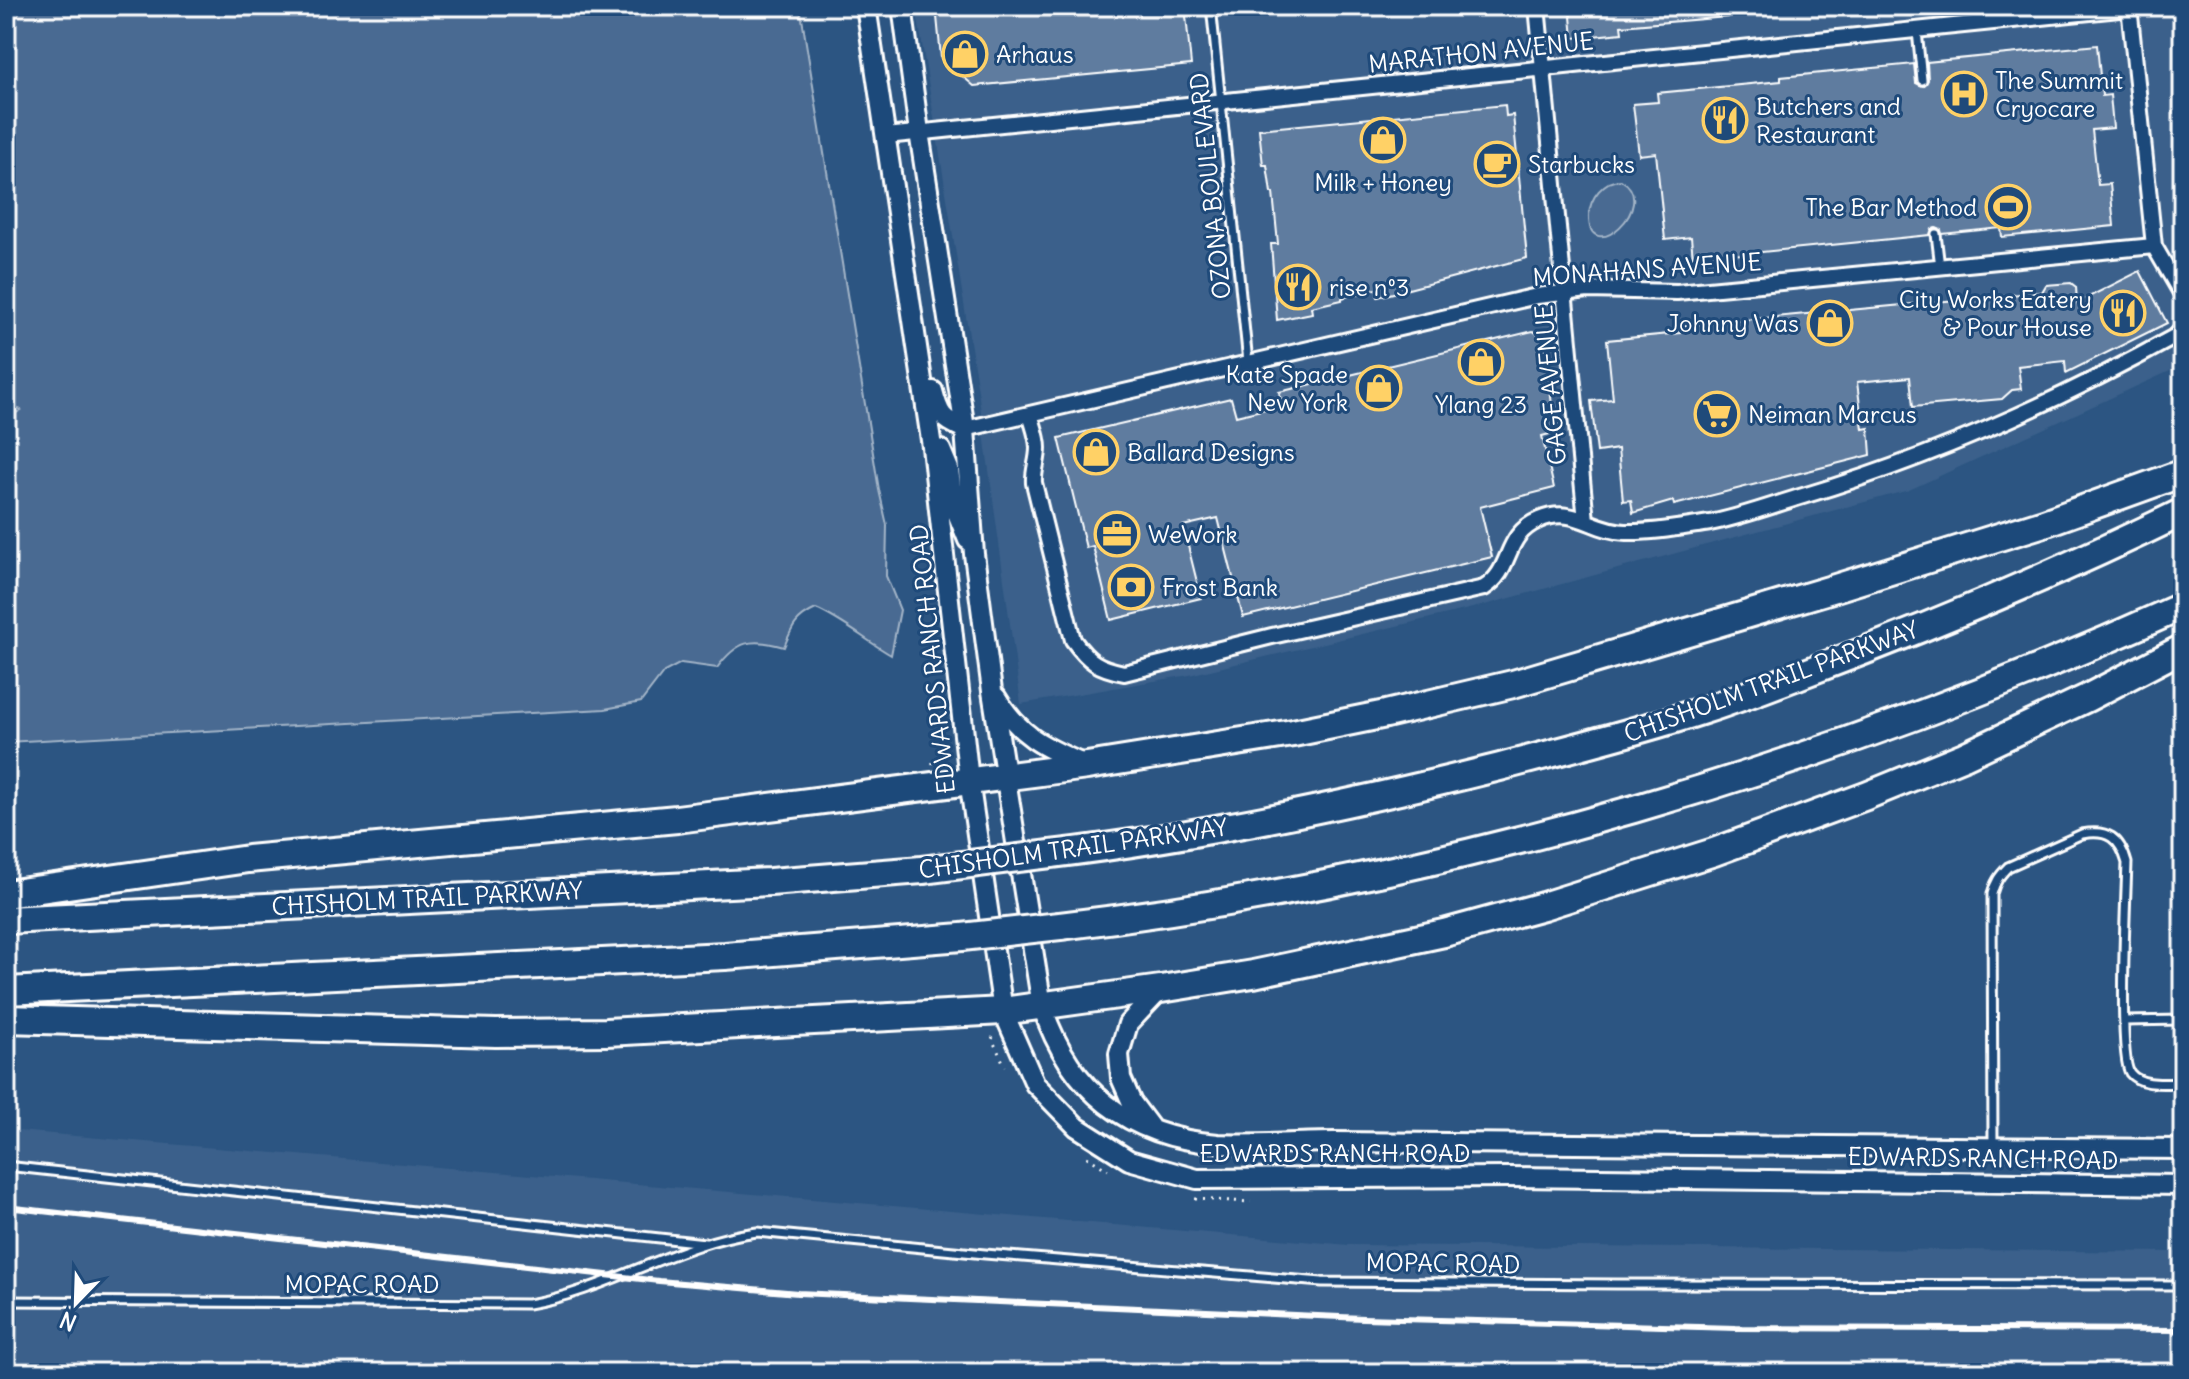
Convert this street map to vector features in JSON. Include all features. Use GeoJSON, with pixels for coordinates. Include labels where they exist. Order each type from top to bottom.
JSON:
{"type":"FeatureCollection","features":[{"type":"Feature","properties":{"kind":"highway"},"geometry":{"type":"LineString","coordinates":[[6,894],[248,859],[677,819],[1087,766],[1293,733],[1513,684],[2029,528],[2183,473]]}},
{"type":"Feature","properties":{"kind":"highway","name":"CHISHOLM TRAIL PARKWAY"},"geometry":{"type":"LineString","coordinates":[[6,920],[770,882],[922,870],[1132,845],[1441,782],[1705,710],[1891,641],[2183,512]]}},
{"type":"Feature","properties":{"kind":"highway"},"geometry":{"type":"LineString","coordinates":[[6,991],[725,956],[962,937],[1206,907],[1376,875],[1471,853],[1697,790],[1881,729],[2064,658],[2183,606]]}},
{"type":"Feature","properties":{"kind":"highway"},"geometry":{"type":"LineString","coordinates":[[6,1019],[578,1033],[1003,1011],[1161,989],[1308,963],[1444,933],[1684,862],[1866,796],[1964,756],[2183,648]]}},
{"type":"Feature","properties":{"kind":"street","name":"EDWARDS RANCH ROAD"},"geometry":{"type":"LineString","coordinates":[[866,6],[932,447],[969,780],[1003,1011],[1035,1084],[1077,1127],[1129,1160],[1197,1179],[1508,1177],[2183,1185]]}},
{"type":"Feature","properties":{"kind":"street","name":"EDWARDS RANCH ROAD"},"geometry":{"type":"LineString","coordinates":[[902,6],[965,429],[974,554],[992,691],[1042,1006],[1051,1033],[1091,1092],[1123,1117],[1152,1129],[1171,1136],[1218,1144],[1334,1142],[2183,1149]]}},
{"type":"Feature","properties":{"kind":"street","name":"GAGE AVENUE"},"geometry":{"type":"LineString","coordinates":[[1537,6],[1586,521]]}},
{"type":"Feature","properties":{"kind":"street","name":"MARATHON AVENUE"},"geometry":{"type":"LineString","coordinates":[[886,136],[2129,7]]}},
{"type":"Feature","properties":{"kind":"street"},"geometry":{"type":"LineString","coordinates":[[2129,7],[2154,246],[2183,296]]}},
{"type":"Feature","properties":{"kind":"street","name":"MONAHANS AVENUE"},"geometry":{"type":"LineString","coordinates":[[965,429],[1537,296],[1588,290],[1677,292],[2154,246]]}},
{"type":"Feature","properties":{"kind":"street"},"geometry":{"type":"LineString","coordinates":[[1030,414],[1038,445],[1034,483],[1073,640],[1088,660],[1106,670],[1124,673],[1484,588],[1500,575],[1513,542],[1528,526],[1545,518],[1572,515],[1605,529],[1627,532],[1714,522],[1857,480],[1978,435],[2071,392],[2176,336],[2183,328]]}},
{"type":"Feature","properties":{"kind":"street"},"geometry":{"type":"LineString","coordinates":[[917,338],[939,410],[946,421],[965,429]]}},
{"type":"Feature","properties":{"kind":"street"},"geometry":{"type":"LineString","coordinates":[[932,447],[941,450],[946,459],[953,503],[974,554]]}},
{"type":"Feature","properties":{"kind":"street"},"geometry":{"type":"LineString","coordinates":[[992,691],[1013,723],[1025,734],[1087,766]]}},
{"type":"Feature","properties":{"kind":"street"},"geometry":{"type":"LineString","coordinates":[[1152,1129],[1132,1103],[1121,1078],[1119,1054],[1128,1024],[1161,989]]}},
{"type":"Feature","properties":{"kind":"lane","name":"OZONA BOULEVARD"},"geometry":{"type":"LineString","coordinates":[[1211,6],[1248,362]]}},
{"type":"Feature","properties":{"kind":"lane"},"geometry":{"type":"LineString","coordinates":[[1917,29],[1922,80]]}},
{"type":"Feature","properties":{"kind":"lane"},"geometry":{"type":"LineString","coordinates":[[1936,234],[1940,267]]}},
{"type":"Feature","properties":{"kind":"lane"},"geometry":{"type":"LineString","coordinates":[[1993,1147],[1994,884],[2008,867],[2082,834],[2094,832],[2115,839],[2123,849],[2127,863],[2124,1021],[2125,1057],[2131,1074],[2143,1082],[2183,1083]]}},
{"type":"Feature","properties":{"kind":"lane"},"geometry":{"type":"LineString","coordinates":[[2124,1021],[2183,1020]]}},
{"type":"Feature","properties":{"kind":"lane","name":"MOPAC ROAD"},"geometry":{"type":"LineString","coordinates":[[6,1166],[707,1243]]}},
{"type":"Feature","properties":{"kind":"lane","name":"MOPAC ROAD"},"geometry":{"type":"LineString","coordinates":[[6,1301],[528,1304],[621,1277],[707,1243],[757,1232],[1322,1282],[2183,1285]]}},
{"type":"Feature","properties":{"kind":"path"},"geometry":{"type":"LineString","coordinates":[[933,764],[932,759],[937,759]]}},
{"type":"Feature","properties":{"kind":"shaded area"},"geometry":{"type":"Polygon","coordinates":[[[6,6],[800,6],[887,525],[886,576],[900,610],[891,655],[816,609],[796,624],[784,647],[762,642],[746,644],[731,652],[717,668],[681,663],[664,672],[641,702],[605,709],[6,742],[6,419],[21,410],[6,402],[6,6]]]}},
{"type":"Feature","properties":{"kind":"shaded area"},"geometry":{"type":"Polygon","coordinates":[[[916,6],[2183,6],[2183,365],[1909,490],[1481,606],[1189,675],[1021,704],[979,397],[916,6]]]}},
{"type":"Feature","properties":{"kind":"shaded area"},"geometry":{"type":"Polygon","coordinates":[[[1621,180],[1631,191],[1633,203],[1628,216],[1620,227],[1599,236],[1591,230],[1589,215],[1592,202],[1603,187],[1621,180]]]}},
{"type":"Feature","properties":{"kind":"shaded area"},"geometry":{"type":"Polygon","coordinates":[[[6,1130],[1349,1245],[2183,1252],[2183,1373],[6,1373],[6,1130]]]}},
{"type":"Feature","properties":{"kind":"building"},"geometry":{"type":"Polygon","coordinates":[[[936,6],[1185,6],[1191,65],[974,86],[941,58],[936,6]]]}},
{"type":"Feature","properties":{"kind":"building"},"geometry":{"type":"Polygon","coordinates":[[[1570,6],[1727,6],[1727,17],[1621,26],[1622,33],[1573,38],[1570,6]]]}},
{"type":"Feature","properties":{"kind":"building"},"geometry":{"type":"Polygon","coordinates":[[[2097,45],[2102,96],[2110,95],[2113,128],[2092,130],[2098,185],[2110,184],[2114,226],[2002,237],[2001,228],[1942,234],[1936,228],[1930,235],[1693,259],[1691,237],[1665,240],[1656,153],[1639,155],[1633,104],[1658,102],[1657,93],[1914,64],[1916,83],[1923,86],[1928,80],[1927,62],[2097,45]]]}},
{"type":"Feature","properties":{"kind":"building"},"geometry":{"type":"Polygon","coordinates":[[[1505,105],[1506,116],[1513,115],[1527,258],[1378,297],[1376,289],[1311,307],[1312,313],[1277,320],[1271,244],[1278,244],[1273,193],[1267,165],[1263,165],[1259,129],[1505,105]]]}},
{"type":"Feature","properties":{"kind":"building"},"geometry":{"type":"Polygon","coordinates":[[[2140,271],[2167,323],[2066,373],[2065,361],[2018,366],[2021,389],[2012,390],[2002,399],[1913,407],[1910,377],[1857,382],[1863,429],[1869,428],[1871,455],[1633,513],[1631,500],[1623,501],[1618,449],[1597,452],[1591,401],[1613,399],[1607,340],[1680,333],[1679,326],[2042,292],[2046,285],[2071,283],[2076,287],[2077,303],[2140,271]]]}},
{"type":"Feature","properties":{"kind":"building"},"geometry":{"type":"Polygon","coordinates":[[[1533,331],[1544,338],[1552,405],[1555,404],[1561,431],[1542,436],[1554,488],[1480,507],[1492,557],[1243,617],[1218,518],[1183,526],[1201,598],[1111,620],[1093,546],[1086,548],[1059,438],[1231,398],[1236,416],[1282,405],[1279,392],[1533,331]]]}},
{"type":"Feature","properties":{"kind":"railway"},"geometry":{"type":"LineString","coordinates":[[6,1207],[659,1281],[798,1293],[1363,1318],[1736,1328],[2183,1330]]}},
{"type":"Feature","properties":{"kind":"place","name":"Arhaus"},"geometry":{"type":"Point","coordinates":[965,54]}},
{"type":"Feature","properties":{"kind":"place","name":"The Summit Cryocare"},"geometry":{"type":"Point","coordinates":[1964,94]}},
{"type":"Feature","properties":{"kind":"place","name":"Butchers and Restaurant"},"geometry":{"type":"Point","coordinates":[1725,120]}},
{"type":"Feature","properties":{"kind":"place","name":"Milk + Honey"},"geometry":{"type":"Point","coordinates":[1383,140]}},
{"type":"Feature","properties":{"kind":"place","name":"Starbucks"},"geometry":{"type":"Point","coordinates":[1497,164]}},
{"type":"Feature","properties":{"kind":"place","name":"The Bar Method"},"geometry":{"type":"Point","coordinates":[2008,207]}},
{"type":"Feature","properties":{"kind":"place","name":"rise n°3"},"geometry":{"type":"Point","coordinates":[1298,287]}},
{"type":"Feature","properties":{"kind":"place","name":"City Works Eatery & Pour House"},"geometry":{"type":"Point","coordinates":[2123,313]}},
{"type":"Feature","properties":{"kind":"place","name":"Johnny Was"},"geometry":{"type":"Point","coordinates":[1830,323]}},
{"type":"Feature","properties":{"kind":"place","name":"Ylang 23"},"geometry":{"type":"Point","coordinates":[1481,362]}},
{"type":"Feature","properties":{"kind":"place","name":"Kate Spade New York"},"geometry":{"type":"Point","coordinates":[1379,388]}},
{"type":"Feature","properties":{"kind":"place","name":"Neiman Marcus"},"geometry":{"type":"Point","coordinates":[1717,414]}},
{"type":"Feature","properties":{"kind":"place","name":"Ballard Designs"},"geometry":{"type":"Point","coordinates":[1096,452]}},
{"type":"Feature","properties":{"kind":"place","name":"WeWork"},"geometry":{"type":"Point","coordinates":[1117,534]}},
{"type":"Feature","properties":{"kind":"place","name":"Frost Bank"},"geometry":{"type":"Point","coordinates":[1131,587]}}]}
